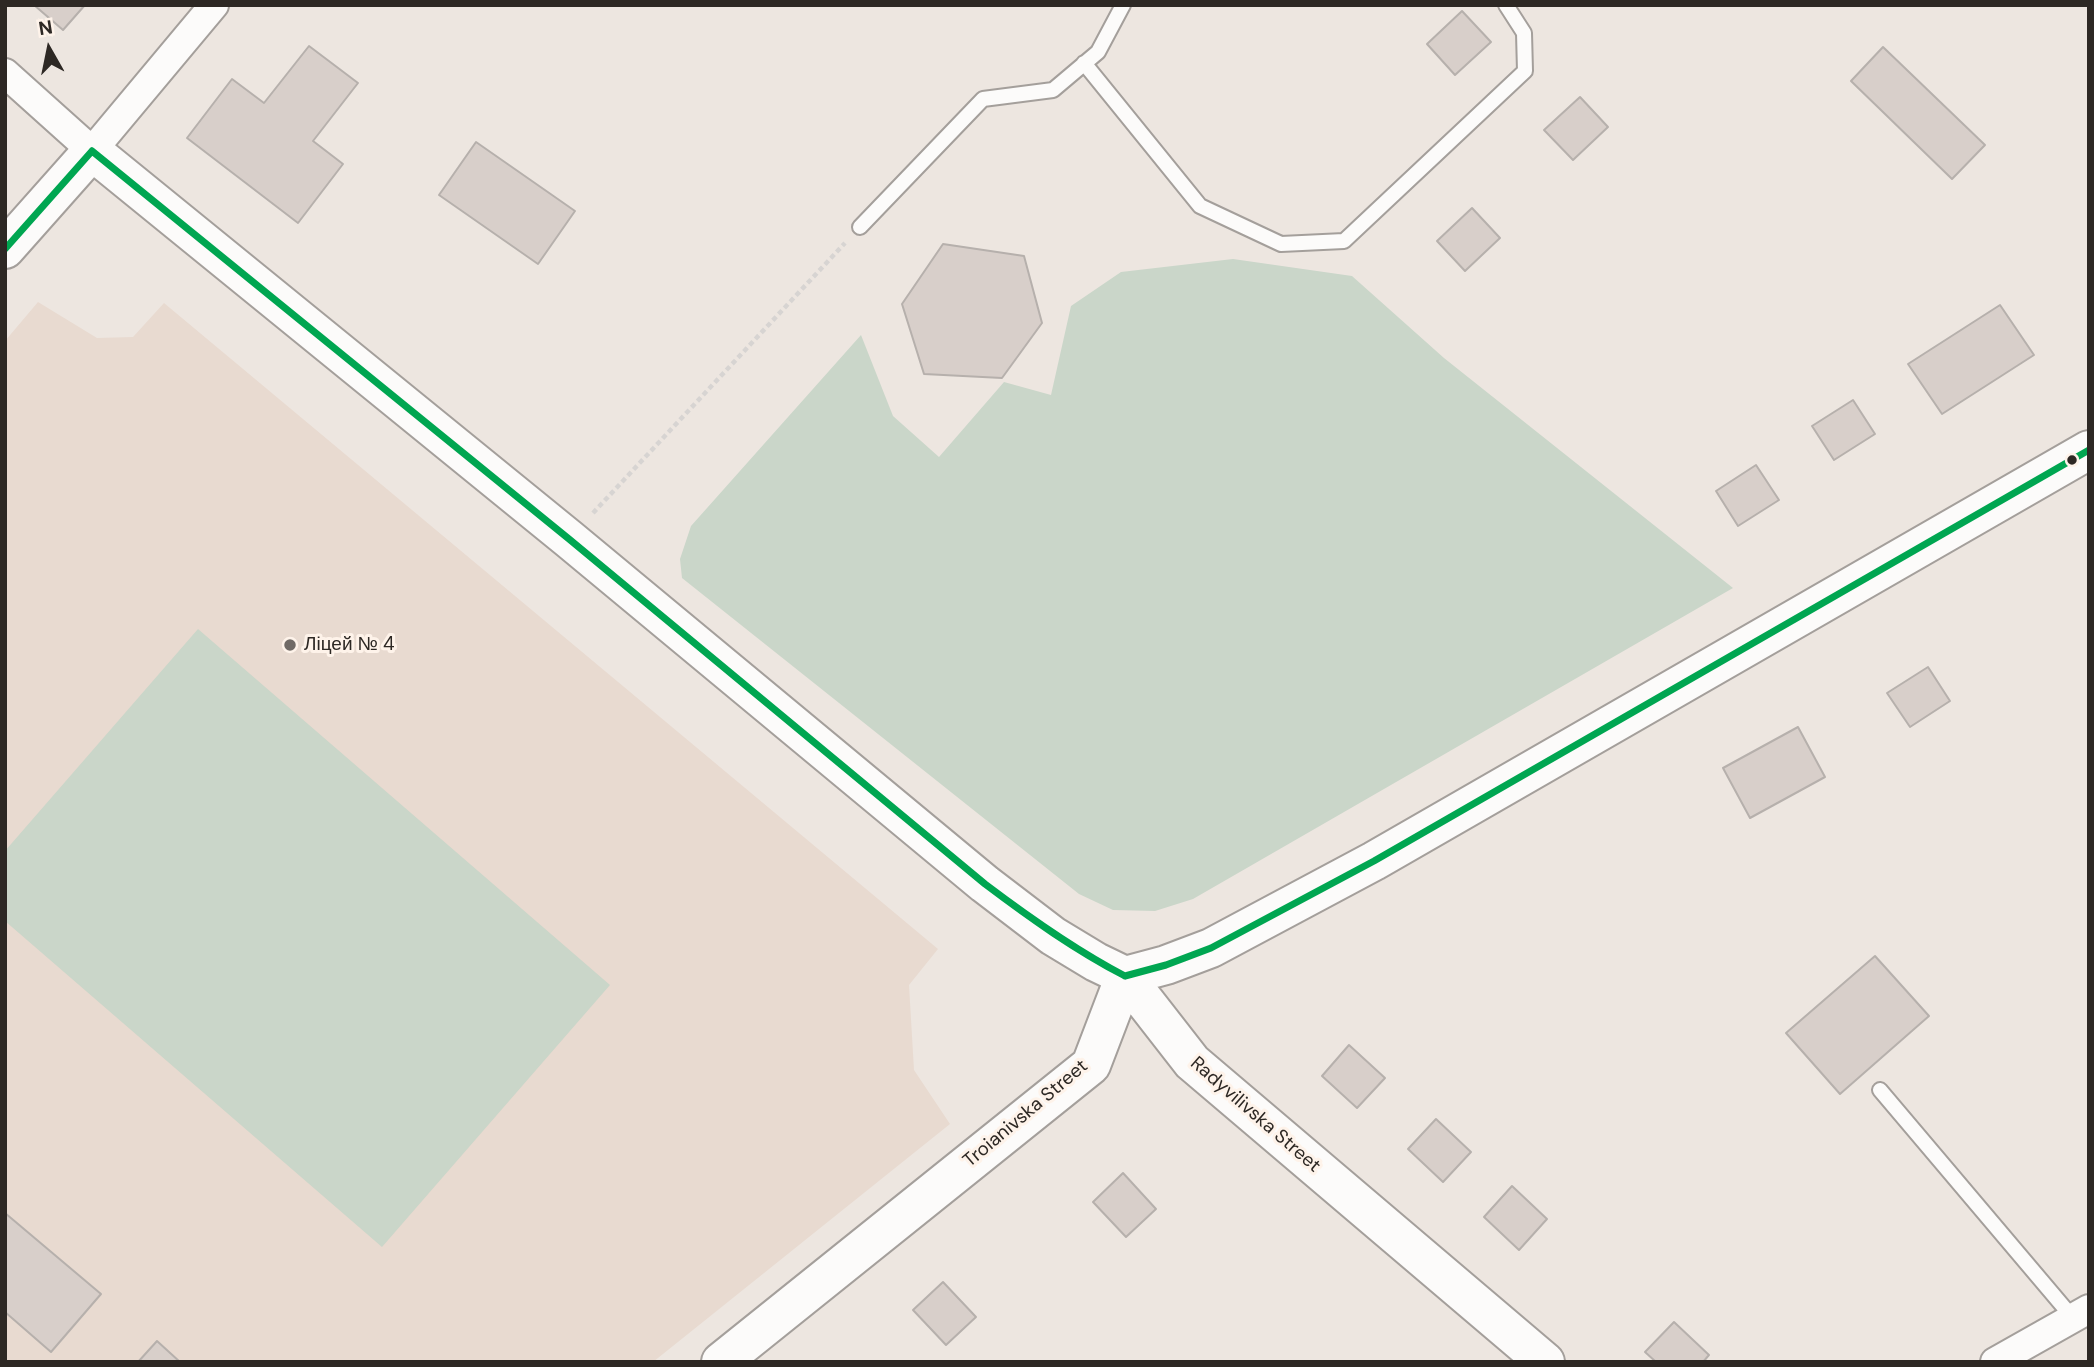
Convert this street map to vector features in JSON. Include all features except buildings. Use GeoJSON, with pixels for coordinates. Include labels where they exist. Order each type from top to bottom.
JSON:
{"type":"FeatureCollection","features":[{"type":"Feature","properties":{"kind":"street"},"geometry":{"type":"LineString","coordinates":[[5,249],[92,151],[214,5]]}},
{"type":"Feature","properties":{"kind":"street"},"geometry":{"type":"LineString","coordinates":[[5,73],[92,151]]}},
{"type":"Feature","properties":{"kind":"street","name":"Radyvilivska Street"},"geometry":{"type":"LineString","coordinates":[[92,151],[569,539],[985,884],[1053,936],[1125,976],[1192,1062],[1545,1362]]}},
{"type":"Feature","properties":{"kind":"street"},"geometry":{"type":"LineString","coordinates":[[1125,976],[1166,965],[1211,948],[1374,861],[2089,450]]}},
{"type":"Feature","properties":{"kind":"street","name":"Troianivska Street"},"geometry":{"type":"LineString","coordinates":[[721,1362],[1091,1065],[1125,976]]}},
{"type":"Feature","properties":{"kind":"street"},"geometry":{"type":"LineString","coordinates":[[1995,1362],[2081,1314]]}},
{"type":"Feature","properties":{"kind":"lane"},"geometry":{"type":"LineString","coordinates":[[860,227],[984,99],[1053,90],[1098,52],[1123,5]]}},
{"type":"Feature","properties":{"kind":"lane"},"geometry":{"type":"LineString","coordinates":[[1084,63],[1200,206],[1281,244],[1344,241],[1525,71],[1524,33],[1506,5]]}},
{"type":"Feature","properties":{"kind":"lane"},"geometry":{"type":"LineString","coordinates":[[1880,1090],[2081,1314]]}},
{"type":"Feature","properties":{"kind":"path"},"geometry":{"type":"LineString","coordinates":[[569,539],[860,227]]}},
{"type":"Feature","properties":{"kind":"shaded area","name":"Ліцей № 4"},"geometry":{"type":"Polygon","coordinates":[[[38,302],[97,338],[133,337],[164,303],[938,949],[909,985],[914,1070],[950,1124],[653,1362],[5,1362],[5,341],[38,302]]]}},
{"type":"Feature","properties":{"kind":"green space"},"geometry":{"type":"Polygon","coordinates":[[[1233,259],[1352,276],[1444,358],[1733,588],[1193,899],[1155,911],[1113,910],[1079,894],[682,578],[680,559],[691,526],[861,335],[893,416],[939,457],[1004,382],[1051,395],[1071,306],[1121,272],[1233,259]]]}},
{"type":"Feature","properties":{"kind":"green space"},"geometry":{"type":"Polygon","coordinates":[[[198,629],[610,985],[382,1247],[5,921],[5,851],[198,629]]]}},
{"type":"Feature","properties":{"kind":"transit line"},"geometry":{"type":"LineString","coordinates":[[92,151],[569,539],[985,884],[1053,933],[1125,976]]}},
{"type":"Feature","properties":{"kind":"transit line"},"geometry":{"type":"LineString","coordinates":[[5,249],[92,151]]}},
{"type":"Feature","properties":{"kind":"transit line"},"geometry":{"type":"LineString","coordinates":[[1125,976],[1166,965],[1211,948],[1374,861],[2089,450]]}},
{"type":"Feature","properties":{"kind":"place","name":"Ліцей № 4"},"geometry":{"type":"Point","coordinates":[290,645]}}]}
